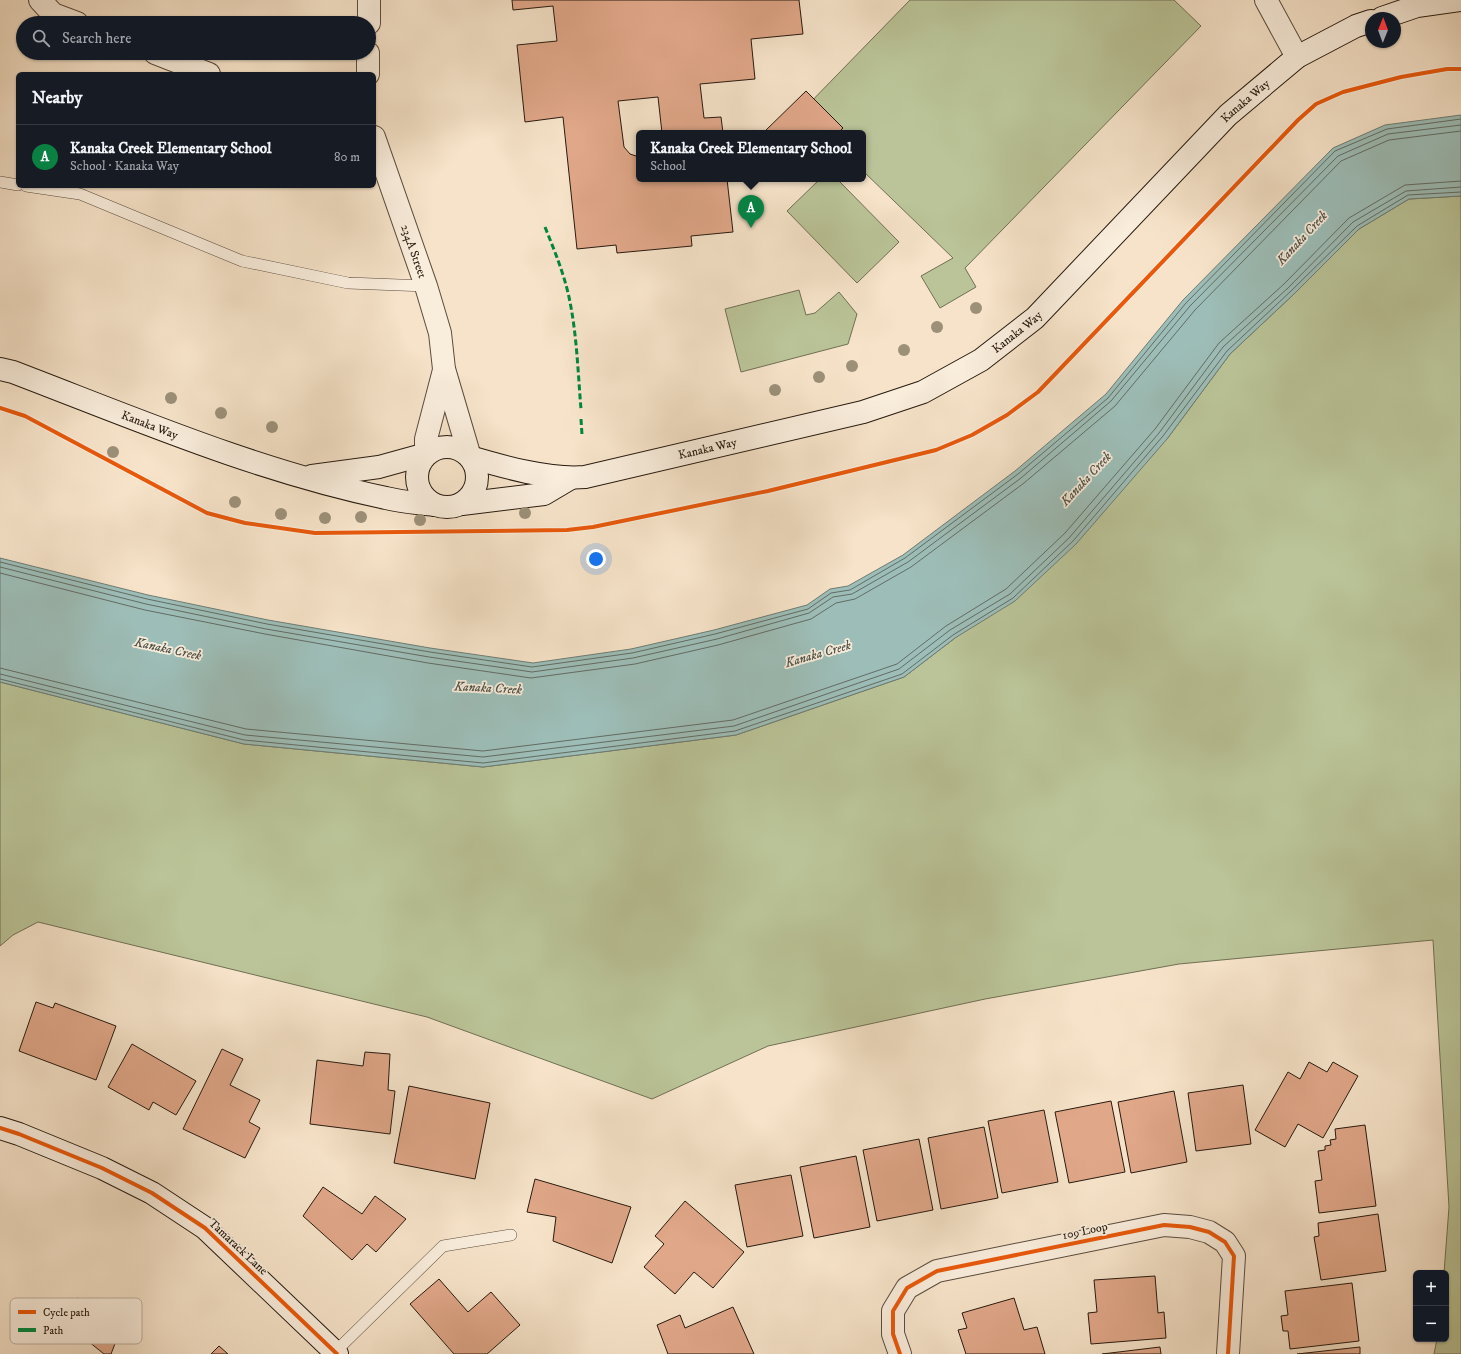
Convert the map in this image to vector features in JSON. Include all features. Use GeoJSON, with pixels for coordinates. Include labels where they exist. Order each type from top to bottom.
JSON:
{"type":"FeatureCollection","features":[{"type":"Feature","properties":{"kind":"main road"},"geometry":{"type":"LineString","coordinates":[[40,0],[53,14],[58,16]]}},
{"type":"Feature","properties":{"kind":"main road"},"geometry":{"type":"LineString","coordinates":[[368,16],[369,0]]}},
{"type":"Feature","properties":{"kind":"main road"},"geometry":{"type":"LineString","coordinates":[[1266,0],[1297,57]]}},
{"type":"Feature","properties":{"kind":"main road"},"geometry":{"type":"LineString","coordinates":[[1400,12],[1417,6],[1461,0]]}},
{"type":"Feature","properties":{"kind":"main road","name":"Kanaka Way"},"geometry":{"type":"LineString","coordinates":[[470,457],[515,469],[572,478],[585,477],[863,412],[923,392],[981,360],[1035,318],[1228,115],[1297,57],[1356,26],[1365,24]]}},
{"type":"Feature","properties":{"kind":"main road"},"geometry":{"type":"LineString","coordinates":[[173,60],[204,72]]}},
{"type":"Feature","properties":{"kind":"main road"},"geometry":{"type":"LineString","coordinates":[[368,60],[368,72]]}},
{"type":"Feature","properties":{"kind":"main road","name":"234A Street"},"geometry":{"type":"LineString","coordinates":[[376,143],[426,286],[440,333],[444,369],[470,457]]}},
{"type":"Feature","properties":{"kind":"main road","name":"Kanaka Way"},"geometry":{"type":"LineString","coordinates":[[0,369],[14,372],[226,453],[300,477],[387,499],[434,505]]}},
{"type":"Feature","properties":{"kind":"main road","name":"234A Street"},"geometry":{"type":"LineString","coordinates":[[426,454],[426,439],[444,369]]}},
{"type":"Feature","properties":{"kind":"main road"},"geometry":{"type":"LineString","coordinates":[[446,447],[459,449],[470,457],[474,463],[477,474],[477,484],[472,494],[462,504],[448,508],[434,505],[422,496],[417,486],[416,474],[419,463],[426,454],[433,450],[446,447]]}},
{"type":"Feature","properties":{"kind":"main road","name":"Kanaka Way"},"geometry":{"type":"LineString","coordinates":[[300,477],[379,466],[426,454]]}},
{"type":"Feature","properties":{"kind":"main road","name":"Kanaka Way"},"geometry":{"type":"LineString","coordinates":[[462,504],[544,494],[572,478]]}},
{"type":"Feature","properties":{"kind":"main road","name":"Tamarack Lane"},"geometry":{"type":"LineString","coordinates":[[0,1128],[19,1134],[102,1168],[152,1192],[205,1228],[336,1353]]}},
{"type":"Feature","properties":{"kind":"main road","name":"109 Loop"},"geometry":{"type":"LineString","coordinates":[[900,1354],[893,1334],[893,1311],[907,1288],[938,1271],[1164,1225],[1190,1227],[1208,1232],[1225,1242],[1234,1256],[1228,1354]]}},
{"type":"Feature","properties":{"kind":"lane"},"geometry":{"type":"LineString","coordinates":[[0,182],[16,185]]}},
{"type":"Feature","properties":{"kind":"lane"},"geometry":{"type":"LineString","coordinates":[[40,188],[80,194],[242,261],[348,283],[426,286]]}},
{"type":"Feature","properties":{"kind":"lane","name":"Tamarack Lane"},"geometry":{"type":"LineString","coordinates":[[336,1353],[443,1246],[511,1235]]}},
{"type":"Feature","properties":{"kind":"green space"},"geometry":{"type":"Polygon","coordinates":[[[910,0],[1174,0],[1201,26],[965,268],[976,287],[940,308],[921,276],[953,258],[866,174],[866,130],[820,130],[801,112],[910,0]]]}},
{"type":"Feature","properties":{"kind":"green space"},"geometry":{"type":"Polygon","coordinates":[[[817,182],[840,182],[899,242],[857,283],[787,211],[817,182]]]}},
{"type":"Feature","properties":{"kind":"green space"},"geometry":{"type":"Polygon","coordinates":[[[1461,196],[1461,1354],[1434,1354],[1436,1342],[1449,1342],[1449,1270],[1444,1270],[1449,1207],[1433,940],[1179,964],[985,999],[768,1046],[652,1099],[427,1017],[38,922],[13,935],[0,946],[0,682],[244,744],[483,767],[736,735],[904,677],[955,638],[1167,439],[1230,354],[1294,294],[1359,229],[1409,199],[1461,196]]]}},
{"type":"Feature","properties":{"kind":"green space"},"geometry":{"type":"Polygon","coordinates":[[[799,290],[806,315],[815,313],[839,292],[857,314],[848,344],[741,372],[725,309],[799,290]]]}},
{"type":"Feature","properties":{"kind":"water","name":"Kanaka Creek"},"geometry":{"type":"Polygon","coordinates":[[[1461,115],[1461,196],[1409,199],[1359,229],[1294,294],[1230,354],[1167,439],[1076,544],[1015,601],[955,638],[904,677],[736,735],[483,767],[244,744],[0,682],[0,558],[148,595],[268,620],[430,648],[533,663],[631,649],[714,630],[807,605],[830,589],[848,586],[903,555],[1015,471],[1106,394],[1183,300],[1333,148],[1385,125],[1461,115]]]}},
{"type":"Feature","properties":{"kind":"building"},"geometry":{"type":"Polygon","coordinates":[[[512,0],[799,0],[803,34],[751,39],[755,79],[700,84],[704,118],[721,117],[723,130],[662,130],[658,97],[618,101],[624,147],[630,154],[636,156],[636,182],[727,182],[733,232],[691,236],[692,246],[617,253],[616,245],[577,249],[563,117],[525,122],[517,45],[557,41],[553,6],[513,10],[512,0]]]}},
{"type":"Feature","properties":{"kind":"building"},"geometry":{"type":"Polygon","coordinates":[[[806,91],[843,128],[841,130],[766,130],[806,91]]]}},
{"type":"Feature","properties":{"kind":"building"},"geometry":{"type":"Polygon","coordinates":[[[36,1002],[53,1008],[55,1003],[116,1026],[96,1080],[19,1051],[36,1002]]]}},
{"type":"Feature","properties":{"kind":"building"},"geometry":{"type":"Polygon","coordinates":[[[132,1044],[196,1081],[176,1115],[153,1102],[149,1110],[108,1087],[132,1044]]]}},
{"type":"Feature","properties":{"kind":"building"},"geometry":{"type":"Polygon","coordinates":[[[222,1049],[243,1059],[230,1085],[260,1100],[249,1122],[260,1128],[245,1158],[183,1129],[222,1049]]]}},
{"type":"Feature","properties":{"kind":"building"},"geometry":{"type":"Polygon","coordinates":[[[365,1052],[390,1054],[388,1090],[395,1091],[390,1134],[310,1124],[317,1060],[363,1066],[365,1052]]]}},
{"type":"Feature","properties":{"kind":"building"},"geometry":{"type":"Polygon","coordinates":[[[1309,1062],[1327,1072],[1333,1062],[1358,1076],[1323,1138],[1298,1124],[1285,1147],[1255,1130],[1288,1072],[1300,1079],[1309,1062]]]}},
{"type":"Feature","properties":{"kind":"building"},"geometry":{"type":"Polygon","coordinates":[[[1243,1085],[1251,1144],[1196,1151],[1188,1093],[1243,1085]]]}},
{"type":"Feature","properties":{"kind":"building"},"geometry":{"type":"Polygon","coordinates":[[[409,1086],[490,1103],[475,1179],[394,1163],[409,1086]]]}},
{"type":"Feature","properties":{"kind":"building"},"geometry":{"type":"Polygon","coordinates":[[[1174,1091],[1187,1162],[1131,1173],[1118,1102],[1174,1091]]]}},
{"type":"Feature","properties":{"kind":"building"},"geometry":{"type":"Polygon","coordinates":[[[1111,1101],[1125,1172],[1069,1183],[1055,1112],[1111,1101]]]}},
{"type":"Feature","properties":{"kind":"building"},"geometry":{"type":"Polygon","coordinates":[[[1044,1110],[1058,1182],[1002,1193],[988,1121],[1044,1110]]]}},
{"type":"Feature","properties":{"kind":"building"},"geometry":{"type":"Polygon","coordinates":[[[1365,1125],[1376,1206],[1319,1213],[1315,1181],[1322,1180],[1318,1151],[1325,1150],[1325,1146],[1331,1145],[1330,1140],[1336,1139],[1335,1129],[1365,1125]]]}},
{"type":"Feature","properties":{"kind":"building"},"geometry":{"type":"Polygon","coordinates":[[[984,1127],[998,1198],[941,1209],[928,1138],[984,1127]]]}},
{"type":"Feature","properties":{"kind":"building"},"geometry":{"type":"Polygon","coordinates":[[[919,1139],[933,1210],[877,1221],[863,1150],[919,1139]]]}},
{"type":"Feature","properties":{"kind":"building"},"geometry":{"type":"Polygon","coordinates":[[[856,1156],[870,1227],[814,1238],[800,1167],[856,1156]]]}},
{"type":"Feature","properties":{"kind":"building"},"geometry":{"type":"Polygon","coordinates":[[[791,1175],[803,1236],[747,1247],[735,1185],[791,1175]]]}},
{"type":"Feature","properties":{"kind":"building"},"geometry":{"type":"Polygon","coordinates":[[[535,1179],[631,1207],[612,1263],[553,1241],[556,1217],[527,1212],[535,1179]]]}},
{"type":"Feature","properties":{"kind":"building"},"geometry":{"type":"Polygon","coordinates":[[[323,1187],[362,1214],[375,1196],[406,1219],[376,1252],[367,1244],[352,1260],[303,1216],[323,1187]]]}},
{"type":"Feature","properties":{"kind":"building"},"geometry":{"type":"Polygon","coordinates":[[[685,1201],[744,1252],[713,1288],[694,1272],[675,1294],[644,1267],[664,1244],[655,1236],[685,1201]]]}},
{"type":"Feature","properties":{"kind":"building"},"geometry":{"type":"Polygon","coordinates":[[[1378,1214],[1386,1271],[1321,1280],[1314,1237],[1319,1236],[1318,1223],[1378,1214]]]}},
{"type":"Feature","properties":{"kind":"building"},"geometry":{"type":"Polygon","coordinates":[[[1155,1276],[1158,1313],[1164,1312],[1166,1338],[1091,1344],[1088,1313],[1097,1312],[1094,1280],[1155,1276]]]}},
{"type":"Feature","properties":{"kind":"building"},"geometry":{"type":"Polygon","coordinates":[[[439,1279],[468,1312],[491,1292],[520,1325],[487,1354],[454,1354],[410,1304],[439,1279]]]}},
{"type":"Feature","properties":{"kind":"building"},"geometry":{"type":"Polygon","coordinates":[[[1352,1283],[1359,1341],[1290,1349],[1288,1331],[1283,1331],[1281,1316],[1288,1315],[1285,1291],[1352,1283]]]}},
{"type":"Feature","properties":{"kind":"building"},"geometry":{"type":"Polygon","coordinates":[[[1014,1298],[1024,1330],[1037,1327],[1045,1354],[966,1354],[958,1330],[967,1328],[962,1313],[1014,1298]]]}},
{"type":"Feature","properties":{"kind":"building"},"geometry":{"type":"Polygon","coordinates":[[[733,1307],[754,1354],[668,1354],[657,1325],[680,1315],[685,1328],[733,1307]]]}},
{"type":"Feature","properties":{"kind":"building"},"geometry":{"type":"Polygon","coordinates":[[[92,1344],[115,1344],[111,1354],[104,1354],[92,1344]]]}},
{"type":"Feature","properties":{"kind":"building"},"geometry":{"type":"Polygon","coordinates":[[[219,1346],[228,1354],[211,1354],[219,1346]]]}},
{"type":"Feature","properties":{"kind":"building"},"geometry":{"type":"Polygon","coordinates":[[[1160,1347],[1161,1354],[1102,1354],[1160,1347]]]}},
{"type":"Feature","properties":{"kind":"building"},"geometry":{"type":"Polygon","coordinates":[[[1360,1347],[1360,1354],[1297,1354],[1360,1347]]]}},
{"type":"Feature","properties":{"kind":"marked path"},"geometry":{"type":"LineString","coordinates":[[545,227],[563,273],[570,302],[576,342],[581,409]]}},
{"type":"Feature","properties":{"kind":"marked path"},"geometry":{"type":"LineString","coordinates":[[581,419],[582,435]]}},
{"type":"Feature","properties":{"kind":"cycle path"},"geometry":{"type":"LineString","coordinates":[[0,408],[25,416],[207,513],[245,523],[315,533],[567,530],[593,527],[768,491],[936,450],[972,435],[1007,415],[1038,392],[1298,120],[1316,104],[1343,92],[1401,77],[1447,69],[1461,69]]}},
{"type":"Feature","properties":{"kind":"cycle path"},"geometry":{"type":"LineString","coordinates":[[0,1128],[19,1134],[102,1168],[152,1193],[205,1228],[337,1354]]}},
{"type":"Feature","properties":{"kind":"cycle path"},"geometry":{"type":"LineString","coordinates":[[900,1354],[893,1334],[893,1311],[907,1288],[937,1271],[1164,1225],[1190,1227],[1209,1232],[1225,1242],[1234,1256],[1228,1354]]}},
{"type":"Feature","properties":{"kind":"place","name":"Kanaka Creek Elementary School"},"geometry":{"type":"Point","coordinates":[751,228]}}]}
